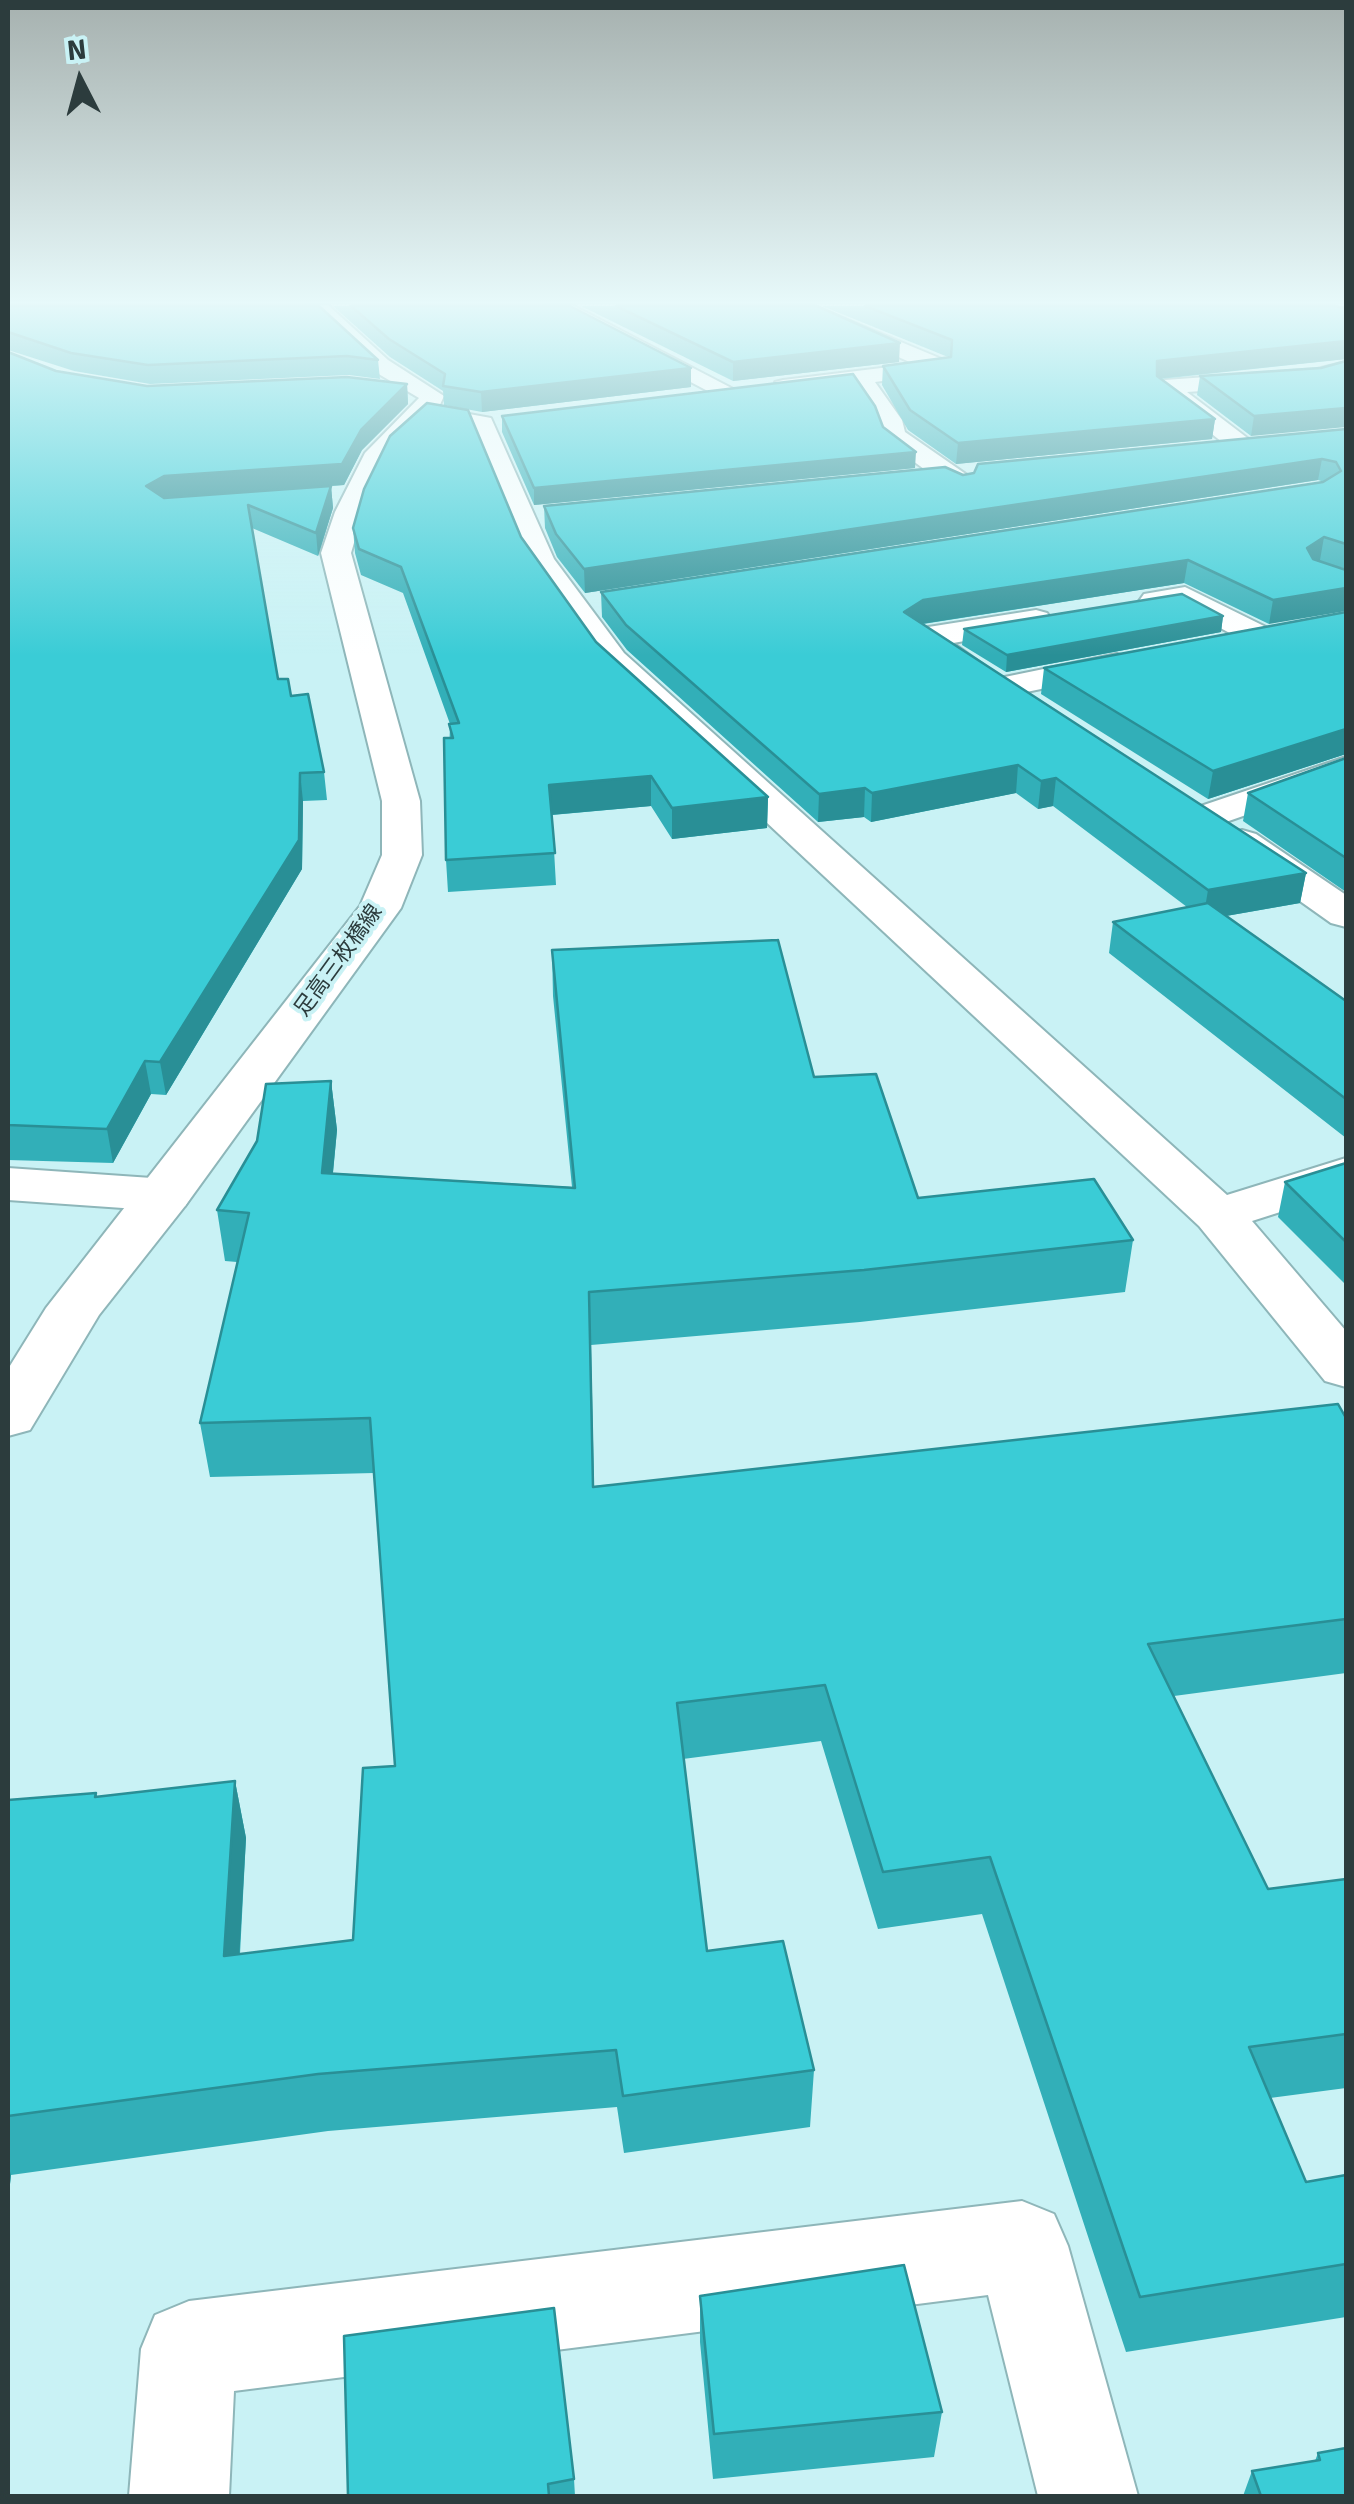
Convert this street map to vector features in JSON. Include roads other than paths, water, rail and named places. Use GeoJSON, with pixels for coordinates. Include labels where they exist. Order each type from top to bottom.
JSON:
{"type":"FeatureCollection","features":[{"type":"Feature","properties":{"kind":"street","name":"足高三枚橋線"},"geometry":{"type":"LineString","coordinates":[[8,1416],[75,1308],[166,1196],[380,908],[402,855],[402,801],[336,554],[338,497],[409,422]]}},
{"type":"Feature","properties":{"kind":"street"},"geometry":{"type":"LineString","coordinates":[[491,422],[532,518],[540,560],[594,605],[612,660],[1218,1214],[1346,1368]]}},
{"type":"Feature","properties":{"kind":"street"},"geometry":{"type":"LineString","coordinates":[[890,422],[893,435],[946,475],[1011,533]]}},
{"type":"Feature","properties":{"kind":"street"},"geometry":{"type":"LineString","coordinates":[[1210,422],[1240,445]]}},
{"type":"Feature","properties":{"kind":"street"},"geometry":{"type":"LineString","coordinates":[[1201,449],[1276,443]]}},
{"type":"Feature","properties":{"kind":"street"},"geometry":{"type":"LineString","coordinates":[[908,479],[985,471]]}},
{"type":"Feature","properties":{"kind":"street"},"geometry":{"type":"LineString","coordinates":[[1128,605],[1184,596],[1258,636]]}},
{"type":"Feature","properties":{"kind":"street"},"geometry":{"type":"LineString","coordinates":[[1036,708],[922,638],[1072,614]]}},
{"type":"Feature","properties":{"kind":"street"},"geometry":{"type":"LineString","coordinates":[[1204,646],[1294,630]]}},
{"type":"Feature","properties":{"kind":"street"},"geometry":{"type":"LineString","coordinates":[[1002,686],[1148,658]]}},
{"type":"Feature","properties":{"kind":"street"},"geometry":{"type":"LineString","coordinates":[[1202,818],[1346,768]]}},
{"type":"Feature","properties":{"kind":"street"},"geometry":{"type":"LineString","coordinates":[[1169,796],[1312,886],[1346,914]]}},
{"type":"Feature","properties":{"kind":"street"},"geometry":{"type":"LineString","coordinates":[[1218,1214],[1346,1174]]}},
{"type":"Feature","properties":{"kind":"street"},"geometry":{"type":"LineString","coordinates":[[8,1184],[166,1196]]}},
{"type":"Feature","properties":{"kind":"street"},"geometry":{"type":"LineString","coordinates":[[179,2496],[188,2348],[1022,2246],[1088,2496]]}}]}
